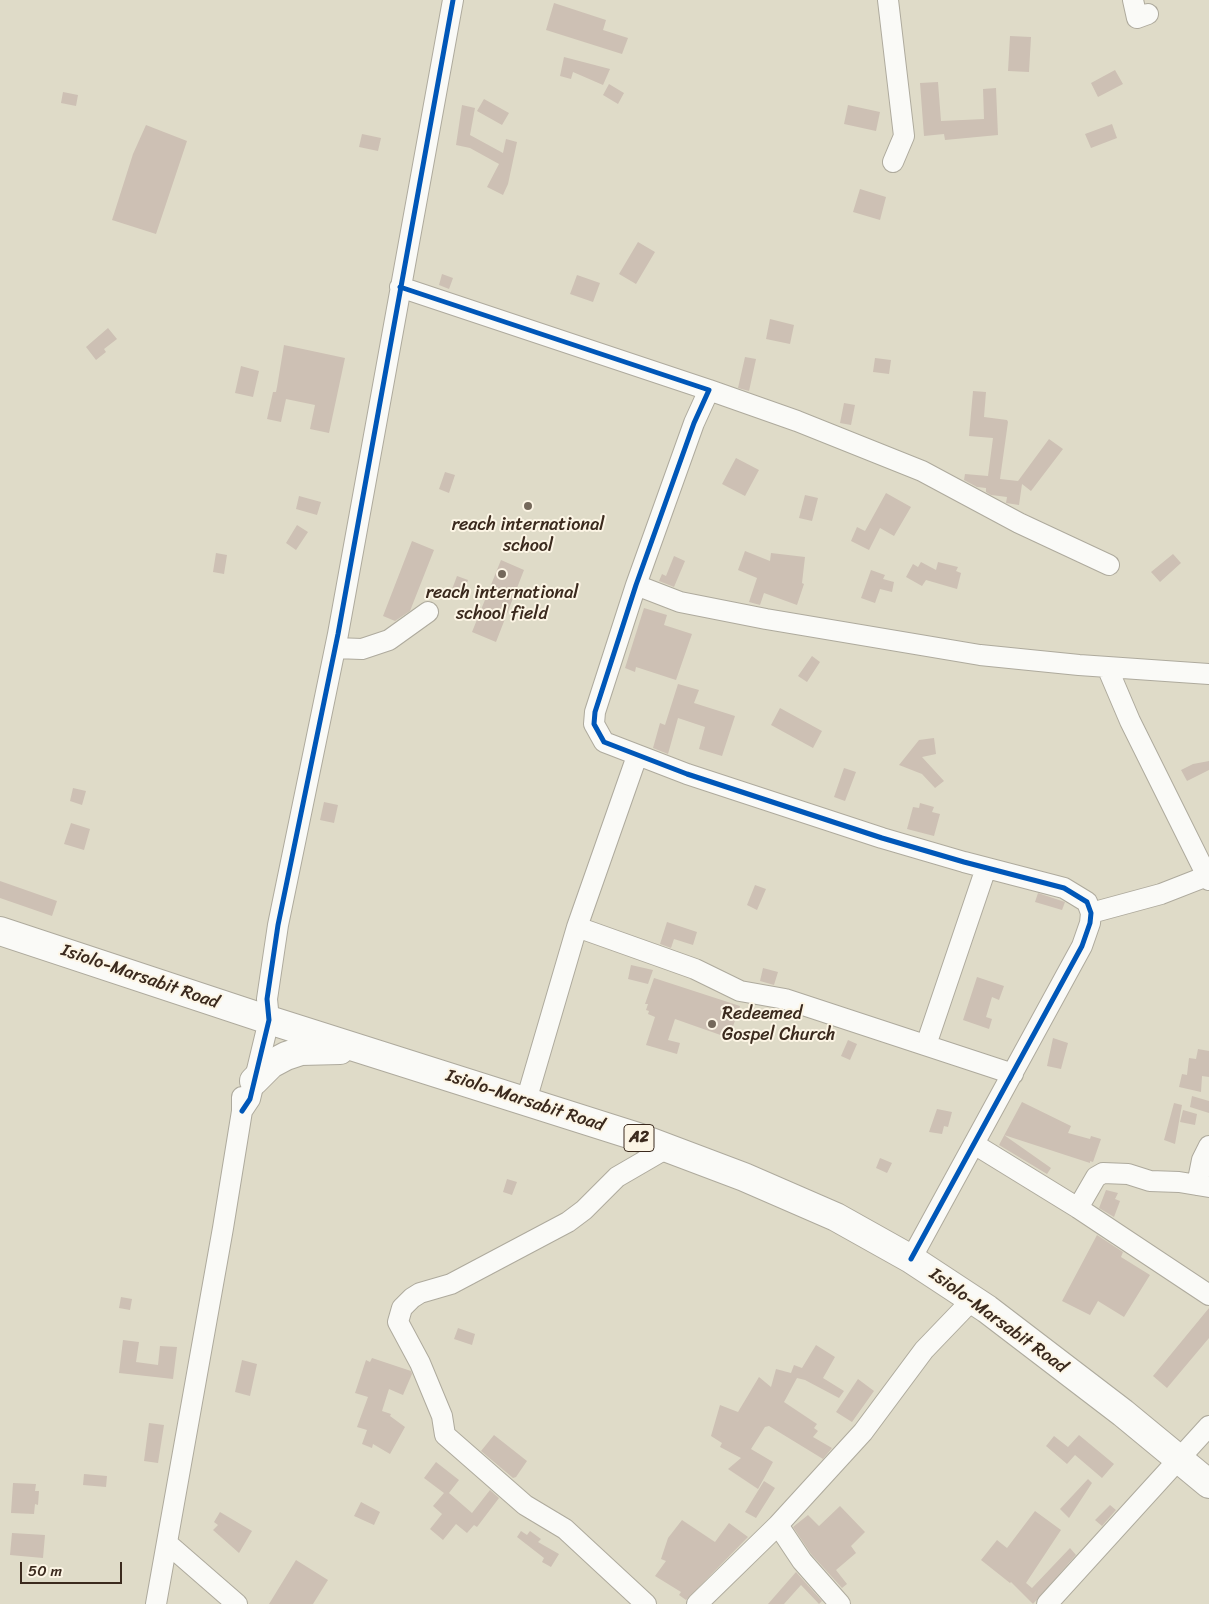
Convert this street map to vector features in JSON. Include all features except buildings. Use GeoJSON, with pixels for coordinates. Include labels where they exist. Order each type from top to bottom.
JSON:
{"type":"FeatureCollection","features":[{"type":"Feature","properties":{"kind":"highway","name":"Isiolo-Marsabit Road"},"geometry":{"type":"LineString","coordinates":[[0,931],[265,1012],[356,1048],[526,1101],[667,1148],[744,1176],[836,1217],[912,1259],[973,1299],[1124,1413],[1209,1484]]}},
{"type":"Feature","properties":{"kind":"highway"},"geometry":{"type":"LineString","coordinates":[[254,1081],[271,1064],[301,1051],[356,1048]]}},
{"type":"Feature","properties":{"kind":"street"},"geometry":{"type":"LineString","coordinates":[[242,1111],[250,1099],[254,1081],[278,924],[335,648],[453,0]]}},
{"type":"Feature","properties":{"kind":"street"},"geometry":{"type":"LineString","coordinates":[[888,0],[904,136],[893,162]]}},
{"type":"Feature","properties":{"kind":"street"},"geometry":{"type":"LineString","coordinates":[[1133,0],[1137,18],[1148,14]]}},
{"type":"Feature","properties":{"kind":"street"},"geometry":{"type":"LineString","coordinates":[[400,287],[797,421],[922,472],[1027,527],[1108,565]]}},
{"type":"Feature","properties":{"kind":"street"},"geometry":{"type":"LineString","coordinates":[[709,390],[694,422],[636,584],[595,712],[594,724],[604,742],[637,756],[873,835],[986,868],[1064,888],[1087,902],[1091,913],[1088,932],[1082,946],[912,1259]]}},
{"type":"Feature","properties":{"kind":"street"},"geometry":{"type":"LineString","coordinates":[[636,584],[680,602],[844,633],[980,655],[1209,674]]}},
{"type":"Feature","properties":{"kind":"street"},"geometry":{"type":"LineString","coordinates":[[335,648],[362,649],[389,640],[428,612]]}},
{"type":"Feature","properties":{"kind":"street"},"geometry":{"type":"LineString","coordinates":[[1091,913],[1161,894],[1208,878],[1130,721],[1107,667]]}},
{"type":"Feature","properties":{"kind":"street"},"geometry":{"type":"LineString","coordinates":[[526,1101],[577,927],[637,756]]}},
{"type":"Feature","properties":{"kind":"street"},"geometry":{"type":"LineString","coordinates":[[926,1045],[986,868]]}},
{"type":"Feature","properties":{"kind":"street"},"geometry":{"type":"LineString","coordinates":[[577,927],[695,969],[740,991],[785,999],[1012,1074]]}},
{"type":"Feature","properties":{"kind":"street"},"geometry":{"type":"LineString","coordinates":[[156,1604],[168,1544],[242,1111],[244,1088],[265,1012]]}},
{"type":"Feature","properties":{"kind":"street"},"geometry":{"type":"LineString","coordinates":[[974,1144],[1078,1208],[1209,1294]]}},
{"type":"Feature","properties":{"kind":"street"},"geometry":{"type":"LineString","coordinates":[[1078,1208],[1096,1177],[1103,1173],[1128,1174],[1150,1181],[1203,1186],[1202,1160],[1209,1146]]}},
{"type":"Feature","properties":{"kind":"street"},"geometry":{"type":"LineString","coordinates":[[646,1604],[565,1529],[525,1505],[445,1435],[442,1416],[420,1363],[398,1322],[402,1308],[412,1298],[420,1293],[451,1284],[568,1222],[584,1210],[617,1177],[667,1148]]}},
{"type":"Feature","properties":{"kind":"street"},"geometry":{"type":"LineString","coordinates":[[697,1604],[778,1524],[863,1432],[924,1350],[973,1299]]}},
{"type":"Feature","properties":{"kind":"street"},"geometry":{"type":"LineString","coordinates":[[1046,1604],[1209,1426]]}},
{"type":"Feature","properties":{"kind":"street"},"geometry":{"type":"LineString","coordinates":[[778,1524],[802,1561],[840,1604]]}},
{"type":"Feature","properties":{"kind":"street"},"geometry":{"type":"LineString","coordinates":[[168,1544],[237,1604]]}},
{"type":"Feature","properties":{"kind":"cycle path"},"geometry":{"type":"LineString","coordinates":[[242,1111],[250,1099],[269,1020],[267,999],[278,925],[338,634],[453,0]]}},
{"type":"Feature","properties":{"kind":"cycle path"},"geometry":{"type":"LineString","coordinates":[[400,287],[709,390],[694,423],[636,585],[595,712],[594,724],[604,742],[687,774],[882,838],[1064,888],[1087,902],[1091,913],[1090,923],[1082,946],[911,1259]]}},
{"type":"Feature","properties":{"kind":"place","name":"reach international school"},"geometry":{"type":"Point","coordinates":[528,506]}},
{"type":"Feature","properties":{"kind":"place","name":"reach international school field"},"geometry":{"type":"Point","coordinates":[502,574]}},
{"type":"Feature","properties":{"kind":"place","name":"Redeemed Gospel Church"},"geometry":{"type":"Point","coordinates":[712,1024]}}]}
